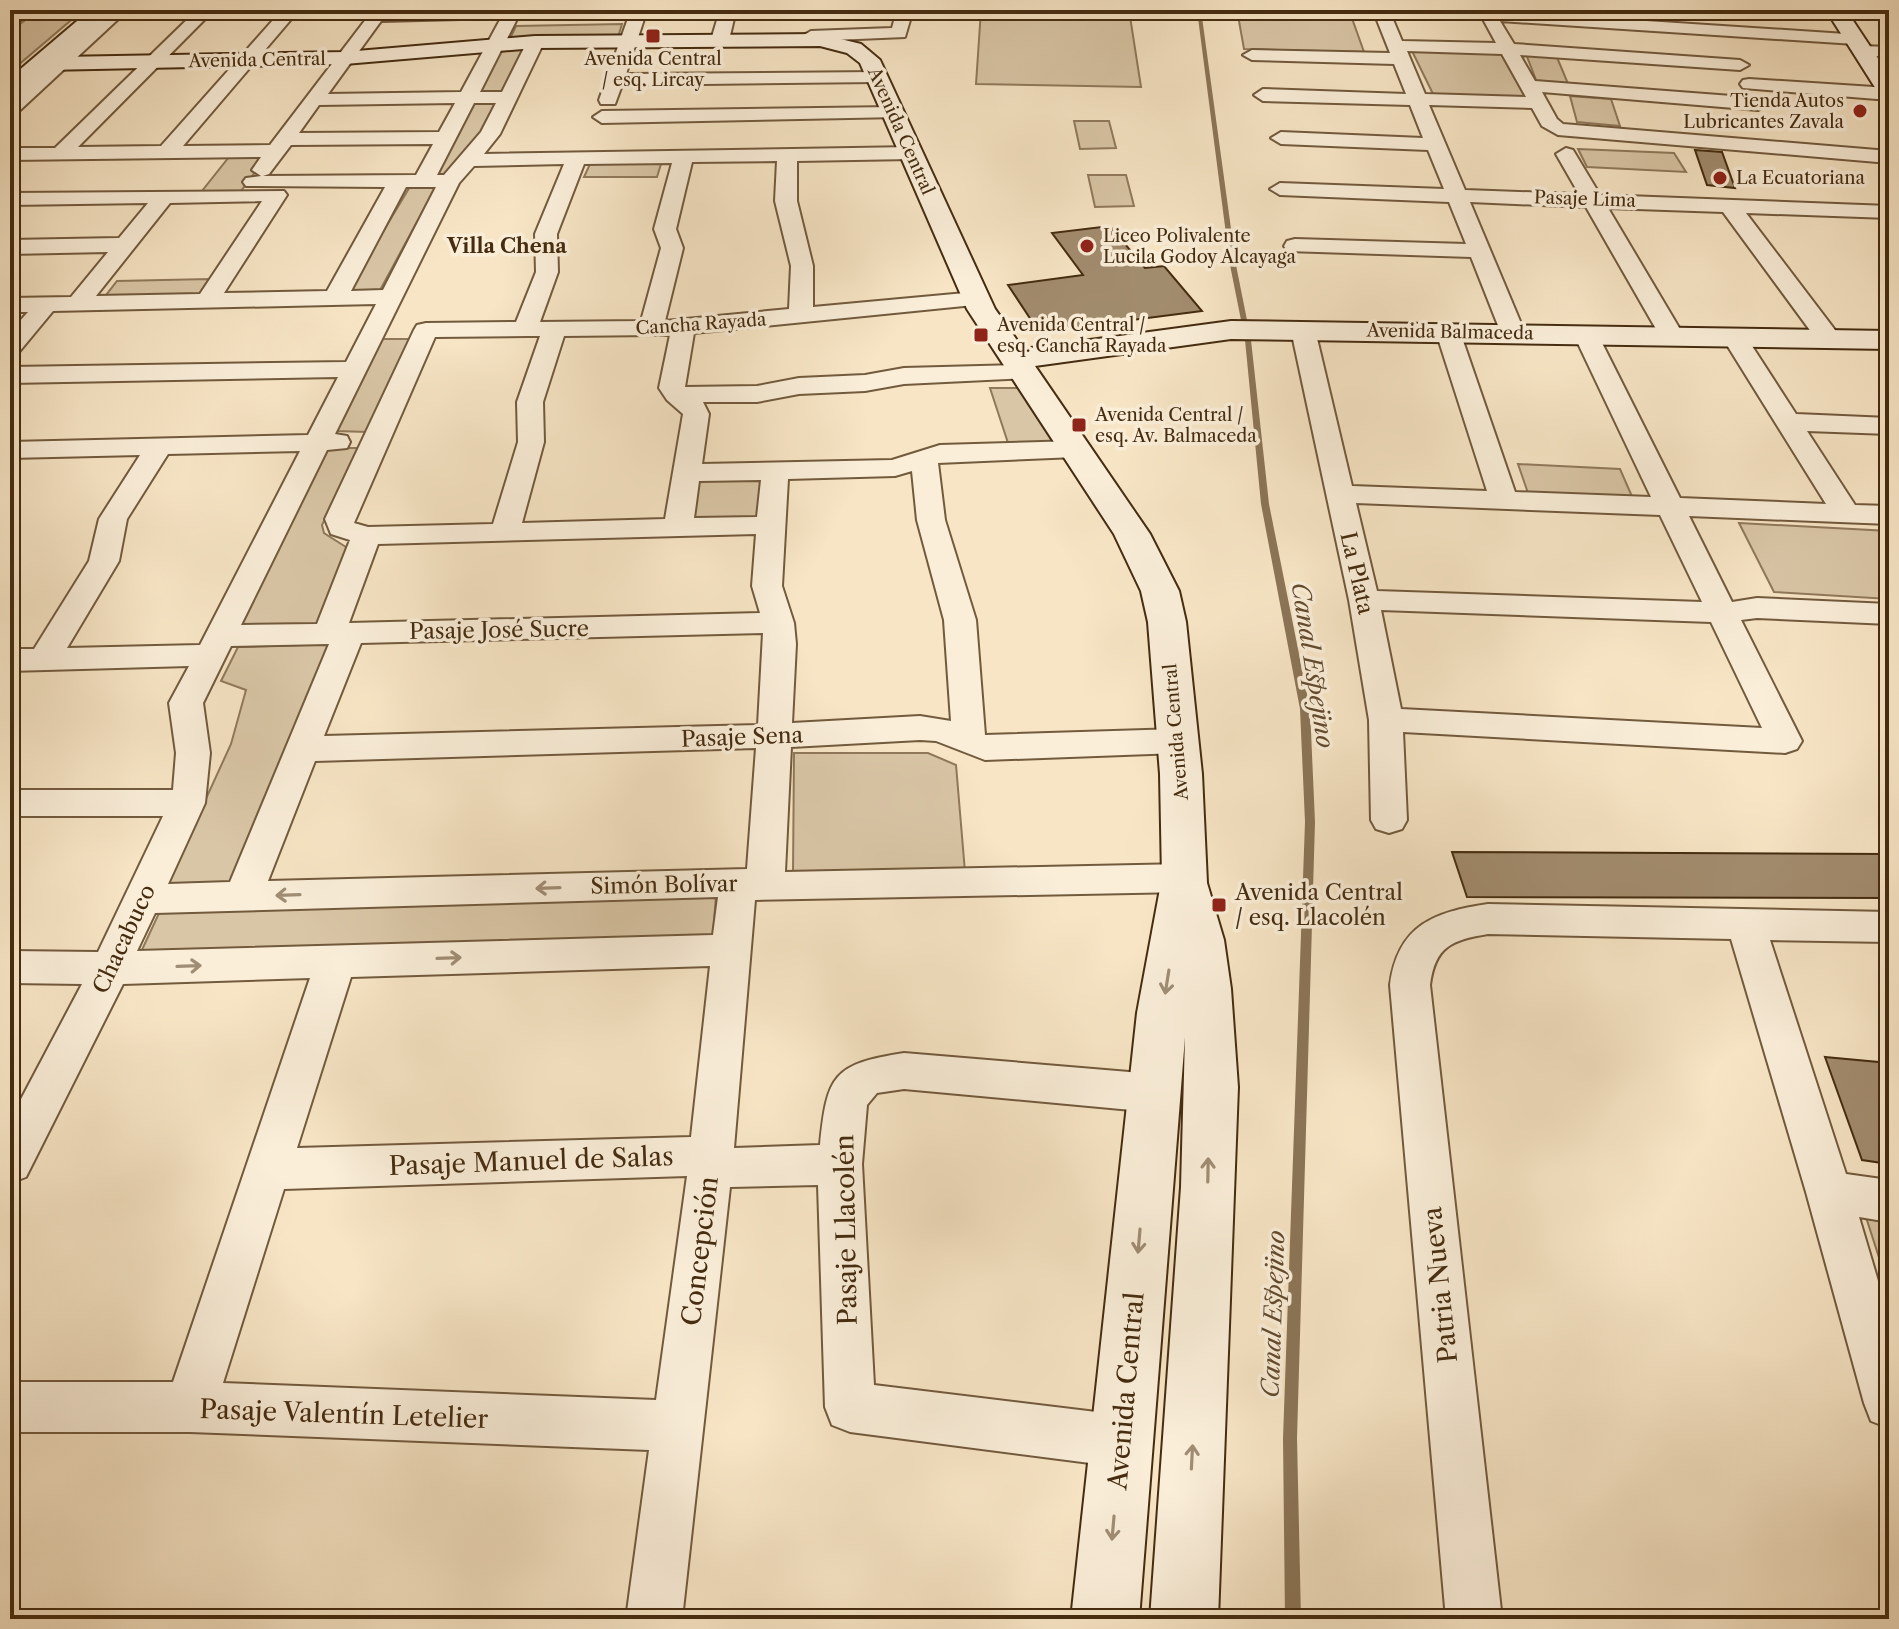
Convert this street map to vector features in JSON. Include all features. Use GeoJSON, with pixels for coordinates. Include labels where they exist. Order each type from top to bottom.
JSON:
{"type":"FeatureCollection","features":[{"type":"Feature","properties":{"kind":"highway"},"geometry":{"type":"LineString","coordinates":[[10,19],[21,10]]}},
{"type":"Feature","properties":{"kind":"street"},"geometry":{"type":"LineString","coordinates":[[10,109],[102,10]]}},
{"type":"Feature","properties":{"kind":"street"},"geometry":{"type":"LineString","coordinates":[[10,89],[120,10]]}},
{"type":"Feature","properties":{"kind":"street"},"geometry":{"type":"LineString","coordinates":[[61,153],[206,10]]}},
{"type":"Feature","properties":{"kind":"street"},"geometry":{"type":"LineString","coordinates":[[167,152],[291,10]]}},
{"type":"Feature","properties":{"kind":"street"},"geometry":{"type":"LineString","coordinates":[[253,182],[379,13],[595,10]]}},
{"type":"Feature","properties":{"kind":"street"},"geometry":{"type":"LineString","coordinates":[[525,330],[547,272],[546,234],[591,142],[639,10]]}},
{"type":"Feature","properties":{"kind":"street"},"geometry":{"type":"LineString","coordinates":[[720,40],[728,10]]}},
{"type":"Feature","properties":{"kind":"street"},"geometry":{"type":"LineString","coordinates":[[812,33],[899,33],[905,10]]}},
{"type":"Feature","properties":{"kind":"street"},"geometry":{"type":"LineString","coordinates":[[1381,10],[1513,333]]}},
{"type":"Feature","properties":{"kind":"street"},"geometry":{"type":"LineString","coordinates":[[1836,10],[1889,93]]}},
{"type":"Feature","properties":{"kind":"street"},"geometry":{"type":"LineString","coordinates":[[424,180],[513,11]]}},
{"type":"Feature","properties":{"kind":"street"},"geometry":{"type":"LineString","coordinates":[[1488,12],[1604,16],[1858,45],[1889,52]]}},
{"type":"Feature","properties":{"kind":"street"},"geometry":{"type":"LineString","coordinates":[[1488,12],[1549,122],[1558,129],[1889,157]]}},
{"type":"Feature","properties":{"kind":"street"},"geometry":{"type":"LineString","coordinates":[[1725,31],[1777,148]]}},
{"type":"Feature","properties":{"kind":"street","name":"Avenida Central"},"geometry":{"type":"LineString","coordinates":[[50,63],[345,58],[535,42],[720,40],[812,33],[860,51],[869,60],[976,299],[1017,367],[1132,534],[1160,591],[1167,622],[1178,741],[1185,878],[1202,941],[1211,1047],[1202,1305],[1184,1619]]}},
{"type":"Feature","properties":{"kind":"street"},"geometry":{"type":"LineString","coordinates":[[215,646],[450,181],[490,134],[535,42]]}},
{"type":"Feature","properties":{"kind":"street"},"geometry":{"type":"LineString","coordinates":[[1252,55],[1508,49],[1740,65]]}},
{"type":"Feature","properties":{"kind":"street"},"geometry":{"type":"LineString","coordinates":[[615,80],[878,77]]}},
{"type":"Feature","properties":{"kind":"street"},"geometry":{"type":"LineString","coordinates":[[1749,84],[1889,93]]}},
{"type":"Feature","properties":{"kind":"street"},"geometry":{"type":"LineString","coordinates":[[1263,95],[1418,99],[1533,94],[1758,104]]}},
{"type":"Feature","properties":{"kind":"street"},"geometry":{"type":"LineString","coordinates":[[314,100],[508,97]]}},
{"type":"Feature","properties":{"kind":"street"},"geometry":{"type":"LineString","coordinates":[[468,160],[591,142],[893,113]]}},
{"type":"Feature","properties":{"kind":"street"},"geometry":{"type":"LineString","coordinates":[[10,154],[167,152],[447,138]]}},
{"type":"Feature","properties":{"kind":"street"},"geometry":{"type":"LineString","coordinates":[[1281,138],[1436,144]]}},
{"type":"Feature","properties":{"kind":"street"},"geometry":{"type":"LineString","coordinates":[[591,142],[683,157],[912,153]]}},
{"type":"Feature","properties":{"kind":"street"},"geometry":{"type":"LineString","coordinates":[[1566,154],[1672,336]]}},
{"type":"Feature","properties":{"kind":"street"},"geometry":{"type":"LineString","coordinates":[[787,155],[787,211],[802,266],[801,316]]}},
{"type":"Feature","properties":{"kind":"street"},"geometry":{"type":"LineString","coordinates":[[651,329],[672,248],[665,229],[683,157]]}},
{"type":"Feature","properties":{"kind":"street"},"geometry":{"type":"LineString","coordinates":[[335,298],[399,181]]}},
{"type":"Feature","properties":{"kind":"street"},"geometry":{"type":"LineString","coordinates":[[253,182],[450,181]]}},
{"type":"Feature","properties":{"kind":"street"},"geometry":{"type":"LineString","coordinates":[[253,182],[277,195]]}},
{"type":"Feature","properties":{"kind":"street","name":"Pasaje Lima"},"geometry":{"type":"LineString","coordinates":[[1280,189],[1889,212]]}},
{"type":"Feature","properties":{"kind":"street"},"geometry":{"type":"LineString","coordinates":[[10,199],[277,195]]}},
{"type":"Feature","properties":{"kind":"street"},"geometry":{"type":"LineString","coordinates":[[207,301],[277,195]]}},
{"type":"Feature","properties":{"kind":"street"},"geometry":{"type":"LineString","coordinates":[[78,303],[165,196]]}},
{"type":"Feature","properties":{"kind":"street"},"geometry":{"type":"LineString","coordinates":[[1728,204],[1829,339]]}},
{"type":"Feature","properties":{"kind":"street"},"geometry":{"type":"LineString","coordinates":[[10,247],[125,245]]}},
{"type":"Feature","properties":{"kind":"street"},"geometry":{"type":"LineString","coordinates":[[1295,246],[1480,251]]}},
{"type":"Feature","properties":{"kind":"street"},"geometry":{"type":"LineString","coordinates":[[10,305],[391,297]]}},
{"type":"Feature","properties":{"kind":"street","name":"Cancha Rayada"},"geometry":{"type":"LineString","coordinates":[[374,441],[426,330],[683,328],[976,299]]}},
{"type":"Feature","properties":{"kind":"street"},"geometry":{"type":"LineString","coordinates":[[10,347],[47,304]]}},
{"type":"Feature","properties":{"kind":"street"},"geometry":{"type":"LineString","coordinates":[[678,527],[695,409],[676,395],[672,383],[683,328]]}},
{"type":"Feature","properties":{"kind":"street"},"geometry":{"type":"LineString","coordinates":[[505,532],[531,442],[530,402],[554,330]]}},
{"type":"Feature","properties":{"kind":"street","name":"Avenida Balmaceda"},"geometry":{"type":"LineString","coordinates":[[1017,367],[1231,330],[1889,340]]}},
{"type":"Feature","properties":{"kind":"street","name":"La Plata"},"geometry":{"type":"LineString","coordinates":[[1303,330],[1364,600],[1386,720],[1389,820]]}},
{"type":"Feature","properties":{"kind":"street"},"geometry":{"type":"LineString","coordinates":[[1448,332],[1504,500]]}},
{"type":"Feature","properties":{"kind":"street"},"geometry":{"type":"LineString","coordinates":[[1386,720],[1785,741],[1586,335]]}},
{"type":"Feature","properties":{"kind":"street"},"geometry":{"type":"LineString","coordinates":[[1734,337],[1846,513]]}},
{"type":"Feature","properties":{"kind":"street"},"geometry":{"type":"LineString","coordinates":[[676,395],[757,394],[799,386],[865,383],[904,376],[1017,367]]}},
{"type":"Feature","properties":{"kind":"street"},"geometry":{"type":"LineString","coordinates":[[10,375],[355,369]]}},
{"type":"Feature","properties":{"kind":"street"},"geometry":{"type":"LineString","coordinates":[[1788,422],[1889,426]]}},
{"type":"Feature","properties":{"kind":"street"},"geometry":{"type":"LineString","coordinates":[[11,451],[374,441],[338,524],[346,531],[366,536],[771,525]]}},
{"type":"Feature","properties":{"kind":"street"},"geometry":{"type":"LineString","coordinates":[[44,659],[104,561],[113,519],[159,447]]}},
{"type":"Feature","properties":{"kind":"street"},"geometry":{"type":"LineString","coordinates":[[688,473],[895,468],[940,453],[1076,449]]}},
{"type":"Feature","properties":{"kind":"street"},"geometry":{"type":"LineString","coordinates":[[924,457],[931,520],[960,620],[969,742]]}},
{"type":"Feature","properties":{"kind":"street","name":"Concepción"},"geometry":{"type":"LineString","coordinates":[[654,1619],[711,1162],[730,950],[752,884],[776,736],[780,644],[778,623],[767,586],[775,472]]}},
{"type":"Feature","properties":{"kind":"street"},"geometry":{"type":"LineString","coordinates":[[1338,494],[1889,515]]}},
{"type":"Feature","properties":{"kind":"street"},"geometry":{"type":"LineString","coordinates":[[243,896],[303,749],[366,536]]}},
{"type":"Feature","properties":{"kind":"street"},"geometry":{"type":"LineString","coordinates":[[1364,600],[1723,613],[1757,608],[1889,614]]}},
{"type":"Feature","properties":{"kind":"street","name":"Pasaje José Sucre"},"geometry":{"type":"LineString","coordinates":[[10,660],[339,634],[778,623]]}},
{"type":"Feature","properties":{"kind":"street","name":"Chacabuco"},"geometry":{"type":"LineString","coordinates":[[10,1163],[111,968],[187,803],[193,782],[192,733],[186,703],[215,646]]}},
{"type":"Feature","properties":{"kind":"street","name":"Pasaje Sena"},"geometry":{"type":"LineString","coordinates":[[303,749],[776,736],[920,728],[941,730],[985,748],[1178,741]]}},
{"type":"Feature","properties":{"kind":"street"},"geometry":{"type":"LineString","coordinates":[[10,803],[187,803]]}},
{"type":"Feature","properties":{"kind":"street","name":"Avenida Central"},"geometry":{"type":"LineString","coordinates":[[1105,1619],[1153,1093],[1162,1013],[1185,878]]}},
{"type":"Feature","properties":{"kind":"street","name":"Simón Bolívar"},"geometry":{"type":"LineString","coordinates":[[143,899],[752,884],[1185,878]]}},
{"type":"Feature","properties":{"kind":"street","name":"Patria Nueva"},"geometry":{"type":"LineString","coordinates":[[1474,1619],[1410,985],[1416,952],[1446,928],[1488,919],[1746,925]]}},
{"type":"Feature","properties":{"kind":"street"},"geometry":{"type":"LineString","coordinates":[[1889,927],[1746,925],[1829,1192],[1874,1300],[1889,1403]]}},
{"type":"Feature","properties":{"kind":"street"},"geometry":{"type":"LineString","coordinates":[[10,967],[111,968],[730,950]]}},
{"type":"Feature","properties":{"kind":"street"},"geometry":{"type":"LineString","coordinates":[[190,1407],[336,961]]}},
{"type":"Feature","properties":{"kind":"street","name":"Pasaje Llacolén"},"geometry":{"type":"LineString","coordinates":[[1121,1441],[850,1407],[840,1164],[846,1099],[865,1077],[904,1071],[1153,1093]]}},
{"type":"Feature","properties":{"kind":"street","name":"Pasaje Manuel de Salas"},"geometry":{"type":"LineString","coordinates":[[268,1169],[688,1156],[738,1169],[840,1164]]}},
{"type":"Feature","properties":{"kind":"street"},"geometry":{"type":"LineString","coordinates":[[1829,1192],[1889,1201]]}},
{"type":"Feature","properties":{"kind":"street"},"geometry":{"type":"LineString","coordinates":[[1135,1292],[1202,1305]]}},
{"type":"Feature","properties":{"kind":"street","name":"Pasaje Valentín Letelier"},"geometry":{"type":"LineString","coordinates":[[10,1407],[190,1407],[679,1426]]}},
{"type":"Feature","properties":{"kind":"shaded area"},"geometry":{"type":"Polygon","coordinates":[[[38,10],[83,10],[10,72],[10,32],[38,10]]]}},
{"type":"Feature","properties":{"kind":"shaded area"},"geometry":{"type":"Polygon","coordinates":[[[981,10],[1129,10],[1141,87],[976,84],[981,10]]]}},
{"type":"Feature","properties":{"kind":"shaded area"},"geometry":{"type":"Polygon","coordinates":[[[1237,10],[1349,10],[1364,52],[1244,49],[1237,10]]]}},
{"type":"Feature","properties":{"kind":"shaded area"},"geometry":{"type":"Polygon","coordinates":[[[622,24],[618,37],[509,41],[516,26],[622,24]]]}},
{"type":"Feature","properties":{"kind":"shaded area"},"geometry":{"type":"Polygon","coordinates":[[[524,48],[502,94],[478,94],[500,50],[524,48]]]}},
{"type":"Feature","properties":{"kind":"shaded area"},"geometry":{"type":"Polygon","coordinates":[[[1412,51],[1505,53],[1533,98],[1434,96],[1412,51]]]}},
{"type":"Feature","properties":{"kind":"shaded area"},"geometry":{"type":"Polygon","coordinates":[[[1526,54],[1556,55],[1569,86],[1538,85],[1526,54]]]}},
{"type":"Feature","properties":{"kind":"shaded area"},"geometry":{"type":"Polygon","coordinates":[[[1570,96],[1611,99],[1620,126],[1577,122],[1570,96]]]}},
{"type":"Feature","properties":{"kind":"shaded area"},"geometry":{"type":"Polygon","coordinates":[[[475,101],[499,101],[488,126],[452,175],[437,174],[475,101]]]}},
{"type":"Feature","properties":{"kind":"shaded area"},"geometry":{"type":"Polygon","coordinates":[[[1074,121],[1109,121],[1116,148],[1080,149],[1074,121]]]}},
{"type":"Feature","properties":{"kind":"shaded area"},"geometry":{"type":"Polygon","coordinates":[[[1578,149],[1674,153],[1686,172],[1587,167],[1578,149]]]}},
{"type":"Feature","properties":{"kind":"shaded area"},"geometry":{"type":"Polygon","coordinates":[[[267,156],[241,191],[202,191],[229,157],[267,156]]]}},
{"type":"Feature","properties":{"kind":"shaded area"},"geometry":{"type":"Polygon","coordinates":[[[590,164],[661,164],[657,177],[584,177],[590,164]]]}},
{"type":"Feature","properties":{"kind":"shaded area"},"geometry":{"type":"Polygon","coordinates":[[[1088,175],[1126,175],[1134,206],[1095,207],[1088,175]]]}},
{"type":"Feature","properties":{"kind":"shaded area"},"geometry":{"type":"Polygon","coordinates":[[[411,185],[437,185],[379,292],[345,295],[411,185]]]}},
{"type":"Feature","properties":{"kind":"shaded area"},"geometry":{"type":"Polygon","coordinates":[[[209,279],[197,297],[103,299],[117,281],[209,279]]]}},
{"type":"Feature","properties":{"kind":"shaded area"},"geometry":{"type":"Polygon","coordinates":[[[379,339],[412,339],[368,432],[336,431],[379,339]]]}},
{"type":"Feature","properties":{"kind":"shaded area"},"geometry":{"type":"Polygon","coordinates":[[[990,388],[1019,388],[1061,444],[1009,446],[990,388]]]}},
{"type":"Feature","properties":{"kind":"shaded area"},"geometry":{"type":"Polygon","coordinates":[[[327,448],[356,448],[359,451],[322,525],[324,533],[346,547],[347,552],[319,623],[307,628],[237,631],[327,448]]]}},
{"type":"Feature","properties":{"kind":"shaded area"},"geometry":{"type":"Polygon","coordinates":[[[1518,464],[1620,469],[1634,501],[1529,496],[1518,464]]]}},
{"type":"Feature","properties":{"kind":"shaded area"},"geometry":{"type":"Polygon","coordinates":[[[766,477],[761,518],[694,520],[699,479],[766,477]]]}},
{"type":"Feature","properties":{"kind":"shaded area"},"geometry":{"type":"Polygon","coordinates":[[[1739,523],[1889,531],[1889,599],[1774,592],[1739,523]]]}},
{"type":"Feature","properties":{"kind":"shaded area"},"geometry":{"type":"Polygon","coordinates":[[[336,644],[235,884],[165,888],[231,744],[246,690],[221,681],[238,647],[336,644]]]}},
{"type":"Feature","properties":{"kind":"shaded area"},"geometry":{"type":"Polygon","coordinates":[[[794,753],[928,753],[956,765],[965,872],[793,874],[794,753]]]}},
{"type":"Feature","properties":{"kind":"shaded area"},"geometry":{"type":"Polygon","coordinates":[[[716,895],[713,936],[140,954],[160,911],[716,895]]]}},
{"type":"Feature","properties":{"kind":"shaded area"},"geometry":{"type":"Polygon","coordinates":[[[1865,1214],[1889,1218],[1889,1274],[1884,1273],[1865,1214]]]}},
{"type":"Feature","properties":{"kind":"building"},"geometry":{"type":"Polygon","coordinates":[[[1695,150],[1722,152],[1735,188],[1707,185],[1695,150]]]}},
{"type":"Feature","properties":{"kind":"building"},"geometry":{"type":"Polygon","coordinates":[[[1110,226],[1145,268],[1164,266],[1202,311],[1039,332],[1008,285],[1083,275],[1052,233],[1110,226]]]}},
{"type":"Feature","properties":{"kind":"building"},"geometry":{"type":"Polygon","coordinates":[[[1452,852],[1889,854],[1889,898],[1467,897],[1452,852]]]}},
{"type":"Feature","properties":{"kind":"building"},"geometry":{"type":"Polygon","coordinates":[[[1825,1057],[1889,1063],[1889,1164],[1862,1160],[1825,1057]]]}},
{"type":"Feature","properties":{"kind":"waterway","name":"Canal Espejino"},"geometry":{"type":"LineString","coordinates":[[1199,10],[1233,265],[1248,340],[1265,504],[1305,709],[1310,822],[1290,1438],[1293,1619]]}},
{"type":"Feature","properties":{"kind":"place","name":"Avenida Central / esq. Lircay"},"geometry":{"type":"Point","coordinates":[653,36]}},
{"type":"Feature","properties":{"kind":"place","name":"Tienda Autos Lubricantes Zavala"},"geometry":{"type":"Point","coordinates":[1860,111]}},
{"type":"Feature","properties":{"kind":"place","name":"La Ecuatoriana"},"geometry":{"type":"Point","coordinates":[1720,178]}},
{"type":"Feature","properties":{"kind":"place","name":"Liceo Polivalente Lucila Godoy Alcayaga"},"geometry":{"type":"Point","coordinates":[1087,246]}},
{"type":"Feature","properties":{"kind":"place","name":"Avenida Central / esq. Cancha Rayada"},"geometry":{"type":"Point","coordinates":[981,335]}},
{"type":"Feature","properties":{"kind":"place","name":"Avenida Central / esq. Av. Balmaceda"},"geometry":{"type":"Point","coordinates":[1079,425]}},
{"type":"Feature","properties":{"kind":"place","name":"Avenida Central / esq. Llacolén"},"geometry":{"type":"Point","coordinates":[1219,905]}},
{"type":"Feature","properties":{"kind":"district","name":"Villa Chena"},"geometry":{"type":"Point","coordinates":[507,246]}}]}
